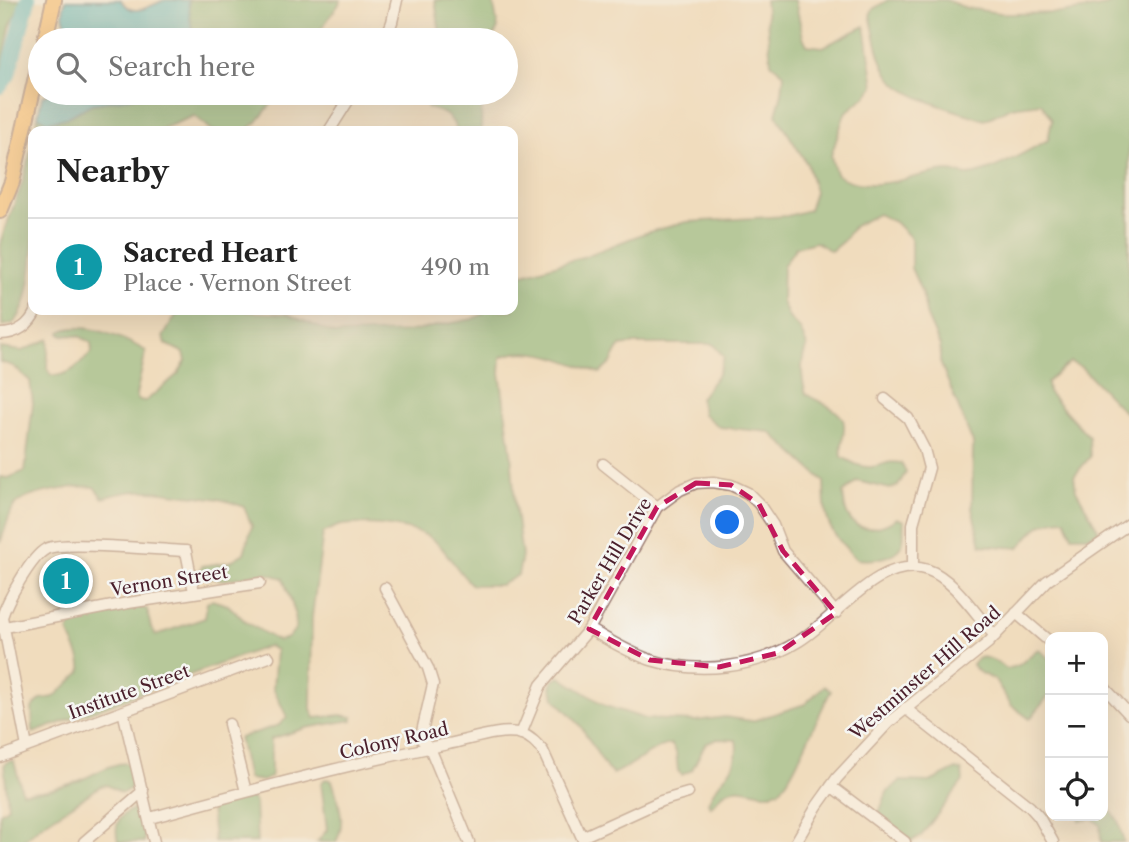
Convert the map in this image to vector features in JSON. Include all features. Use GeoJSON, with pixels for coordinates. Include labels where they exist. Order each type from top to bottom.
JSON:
{"type":"FeatureCollection","features":[{"type":"Feature","properties":{"kind":"highway"},"geometry":{"type":"LineString","coordinates":[[48,28],[54,0]]}},
{"type":"Feature","properties":{"kind":"highway"},"geometry":{"type":"LineString","coordinates":[[0,211],[12,182],[30,105]]}},
{"type":"Feature","properties":{"kind":"street"},"geometry":{"type":"LineString","coordinates":[[390,28],[397,0]]}},
{"type":"Feature","properties":{"kind":"street"},"geometry":{"type":"LineString","coordinates":[[332,126],[345,105]]}},
{"type":"Feature","properties":{"kind":"street"},"geometry":{"type":"LineString","coordinates":[[0,334],[19,330],[33,315]]}},
{"type":"Feature","properties":{"kind":"street"},"geometry":{"type":"LineString","coordinates":[[885,399],[908,418],[924,449],[929,468],[914,524],[913,566]]}},
{"type":"Feature","properties":{"kind":"street"},"geometry":{"type":"LineString","coordinates":[[603,464],[657,507]]}},
{"type":"Feature","properties":{"kind":"street","name":"Parker Hill Drive"},"geometry":{"type":"LineString","coordinates":[[522,734],[541,685],[589,629],[657,507],[680,490],[713,482],[731,485],[748,494],[766,513],[783,551],[836,613]]}},
{"type":"Feature","properties":{"kind":"street","name":"Westminster Hill Road"},"geometry":{"type":"LineString","coordinates":[[796,842],[831,786],[859,752],[905,708],[995,636],[1047,581],[1129,524]]}},
{"type":"Feature","properties":{"kind":"street"},"geometry":{"type":"LineString","coordinates":[[27,747],[1,628],[6,606],[35,559],[47,549],[60,545],[186,551],[194,592]]}},
{"type":"Feature","properties":{"kind":"street"},"geometry":{"type":"LineString","coordinates":[[589,629],[650,660],[686,666],[719,667],[744,664],[778,653],[800,640],[879,576],[913,566],[944,577],[995,636]]}},
{"type":"Feature","properties":{"kind":"street","name":"Vernon Street"},"geometry":{"type":"LineString","coordinates":[[1,628],[194,592],[260,583]]}},
{"type":"Feature","properties":{"kind":"street"},"geometry":{"type":"LineString","coordinates":[[385,588],[428,668],[433,684],[421,736],[430,748],[469,842]]}},
{"type":"Feature","properties":{"kind":"street"},"geometry":{"type":"LineString","coordinates":[[1016,613],[1045,638]]}},
{"type":"Feature","properties":{"kind":"street","name":"Institute Street"},"geometry":{"type":"LineString","coordinates":[[0,757],[269,657]]}},
{"type":"Feature","properties":{"kind":"street"},"geometry":{"type":"LineString","coordinates":[[1108,690],[1129,714]]}},
{"type":"Feature","properties":{"kind":"street"},"geometry":{"type":"LineString","coordinates":[[905,708],[1030,807],[1053,842]]}},
{"type":"Feature","properties":{"kind":"street"},"geometry":{"type":"LineString","coordinates":[[123,711],[154,842]]}},
{"type":"Feature","properties":{"kind":"street"},"geometry":{"type":"LineString","coordinates":[[229,724],[246,792]]}},
{"type":"Feature","properties":{"kind":"street","name":"Colony Road"},"geometry":{"type":"LineString","coordinates":[[150,818],[430,748],[500,734],[522,734]]}},
{"type":"Feature","properties":{"kind":"street"},"geometry":{"type":"LineString","coordinates":[[522,734],[534,741],[542,751],[583,839],[661,801],[688,793]]}},
{"type":"Feature","properties":{"kind":"street"},"geometry":{"type":"LineString","coordinates":[[831,786],[905,842]]}},
{"type":"Feature","properties":{"kind":"street"},"geometry":{"type":"LineString","coordinates":[[84,842],[143,791]]}},
{"type":"Feature","properties":{"kind":"highlighted area"},"geometry":{"type":"Polygon","coordinates":[[[696,483],[731,485],[759,504],[783,551],[836,613],[778,653],[719,667],[650,660],[589,629],[657,507],[696,483]]]}},
{"type":"Feature","properties":{"kind":"green space"},"geometry":{"type":"Polygon","coordinates":[[[0,0],[22,0],[10,27],[0,78],[0,0]]]}},
{"type":"Feature","properties":{"kind":"green space"},"geometry":{"type":"Polygon","coordinates":[[[188,0],[340,0],[322,28],[192,28],[188,0]]]}},
{"type":"Feature","properties":{"kind":"green space"},"geometry":{"type":"Polygon","coordinates":[[[435,0],[493,0],[498,28],[439,28],[435,0]]]}},
{"type":"Feature","properties":{"kind":"green space"},"geometry":{"type":"Polygon","coordinates":[[[765,0],[795,0],[807,45],[823,47],[865,26],[874,86],[845,113],[831,156],[836,174],[849,181],[876,184],[947,171],[977,174],[1048,140],[1052,120],[1041,103],[1011,107],[985,120],[934,104],[909,92],[891,78],[883,64],[870,15],[873,9],[888,0],[946,0],[966,8],[1007,14],[1061,13],[1129,0],[1129,412],[1125,413],[1081,367],[1070,362],[1047,382],[1048,392],[1089,437],[1090,457],[1074,476],[1076,490],[1099,531],[1089,536],[1072,536],[1065,519],[1050,521],[1038,527],[1019,548],[981,545],[972,509],[973,443],[940,362],[940,346],[911,268],[911,238],[895,222],[878,214],[854,226],[831,251],[816,242],[796,247],[783,266],[782,302],[789,318],[800,329],[807,346],[802,370],[806,394],[835,410],[843,419],[842,457],[867,467],[901,463],[906,472],[898,486],[890,489],[857,481],[843,493],[847,513],[858,526],[878,527],[897,518],[904,521],[903,542],[894,553],[875,559],[856,559],[829,524],[824,481],[770,432],[719,427],[703,414],[700,398],[718,374],[724,357],[713,344],[620,346],[611,363],[600,373],[538,353],[513,353],[501,357],[500,373],[522,556],[518,575],[501,585],[472,585],[435,541],[421,533],[399,528],[352,524],[338,526],[323,533],[312,617],[311,709],[315,718],[341,715],[353,717],[353,720],[306,728],[271,739],[271,777],[263,781],[248,779],[239,738],[279,725],[287,717],[273,688],[276,650],[268,646],[33,733],[32,708],[41,699],[54,697],[81,672],[79,656],[68,631],[75,621],[138,607],[147,609],[151,628],[156,635],[205,618],[207,602],[212,600],[228,605],[246,622],[278,641],[288,638],[296,628],[295,613],[283,578],[265,573],[225,580],[203,578],[199,573],[202,566],[229,562],[244,553],[252,526],[244,507],[222,500],[144,491],[125,492],[103,498],[94,487],[52,491],[29,497],[14,506],[0,543],[0,477],[8,478],[25,471],[33,403],[30,381],[13,366],[0,362],[0,348],[22,351],[49,339],[47,368],[51,375],[57,375],[74,369],[92,352],[91,343],[79,336],[61,335],[60,332],[80,328],[116,336],[146,351],[136,395],[138,400],[146,401],[178,374],[186,361],[184,353],[166,344],[163,337],[176,315],[290,315],[335,334],[405,332],[473,319],[481,315],[518,315],[518,276],[686,222],[787,216],[809,210],[815,192],[807,164],[776,114],[784,74],[771,63],[765,0]]]}},
{"type":"Feature","properties":{"kind":"green space"},"geometry":{"type":"Polygon","coordinates":[[[90,105],[270,105],[252,126],[207,126],[194,116],[169,126],[36,126],[38,116],[48,122],[90,105]]]}},
{"type":"Feature","properties":{"kind":"green space"},"geometry":{"type":"Polygon","coordinates":[[[427,105],[482,105],[481,126],[455,126],[450,118],[427,105]]]}},
{"type":"Feature","properties":{"kind":"green space"},"geometry":{"type":"Polygon","coordinates":[[[28,161],[28,292],[21,312],[12,324],[2,326],[1,240],[28,161]]]}},
{"type":"Feature","properties":{"kind":"green space"},"geometry":{"type":"Polygon","coordinates":[[[1038,649],[1045,655],[1045,700],[1030,719],[1011,705],[995,680],[980,673],[972,665],[975,660],[984,657],[1007,669],[1019,665],[1038,649]]]}},
{"type":"Feature","properties":{"kind":"green space"},"geometry":{"type":"Polygon","coordinates":[[[560,677],[606,706],[646,719],[695,721],[725,717],[752,721],[805,704],[824,686],[831,691],[784,786],[772,793],[732,789],[711,807],[708,803],[712,794],[735,759],[736,740],[718,739],[705,744],[692,770],[682,775],[678,771],[676,752],[671,744],[613,774],[607,769],[580,725],[556,700],[551,688],[553,680],[560,677]]]}},
{"type":"Feature","properties":{"kind":"green space"},"geometry":{"type":"Polygon","coordinates":[[[14,761],[22,792],[57,788],[124,763],[131,764],[134,779],[131,788],[122,793],[107,785],[101,786],[42,825],[22,842],[0,842],[0,813],[8,807],[4,764],[14,761]]]}},
{"type":"Feature","properties":{"kind":"green space"},"geometry":{"type":"Polygon","coordinates":[[[956,769],[962,771],[963,781],[921,836],[911,841],[879,813],[887,792],[900,781],[930,782],[956,769]]]}},
{"type":"Feature","properties":{"kind":"green space"},"geometry":{"type":"Polygon","coordinates":[[[325,779],[332,780],[340,811],[341,826],[336,842],[317,842],[327,830],[321,783],[325,779]]]}},
{"type":"Feature","properties":{"kind":"green space"},"geometry":{"type":"Polygon","coordinates":[[[251,797],[255,803],[257,842],[214,842],[211,808],[251,797]]]}},
{"type":"Feature","properties":{"kind":"green space"},"geometry":{"type":"Polygon","coordinates":[[[140,807],[145,826],[144,842],[118,842],[117,823],[127,812],[140,807]]]}},
{"type":"Feature","properties":{"kind":"green space"},"geometry":{"type":"Polygon","coordinates":[[[1108,807],[1118,821],[1124,842],[1101,842],[1100,825],[1095,821],[1108,821],[1108,807]]]}},
{"type":"Feature","properties":{"kind":"water"},"geometry":{"type":"Polygon","coordinates":[[[66,0],[121,0],[126,6],[136,10],[165,0],[188,0],[192,28],[68,28],[64,20],[66,0]]]}},
{"type":"Feature","properties":{"kind":"water"},"geometry":{"type":"Polygon","coordinates":[[[40,105],[90,105],[66,118],[48,122],[38,116],[40,105]]]}},
{"type":"Feature","properties":{"kind":"waterway"},"geometry":{"type":"LineString","coordinates":[[0,86],[8,75],[28,0]]}},
{"type":"Feature","properties":{"kind":"place","name":"Sacred Heart"},"geometry":{"type":"Point","coordinates":[66,581]}}]}
